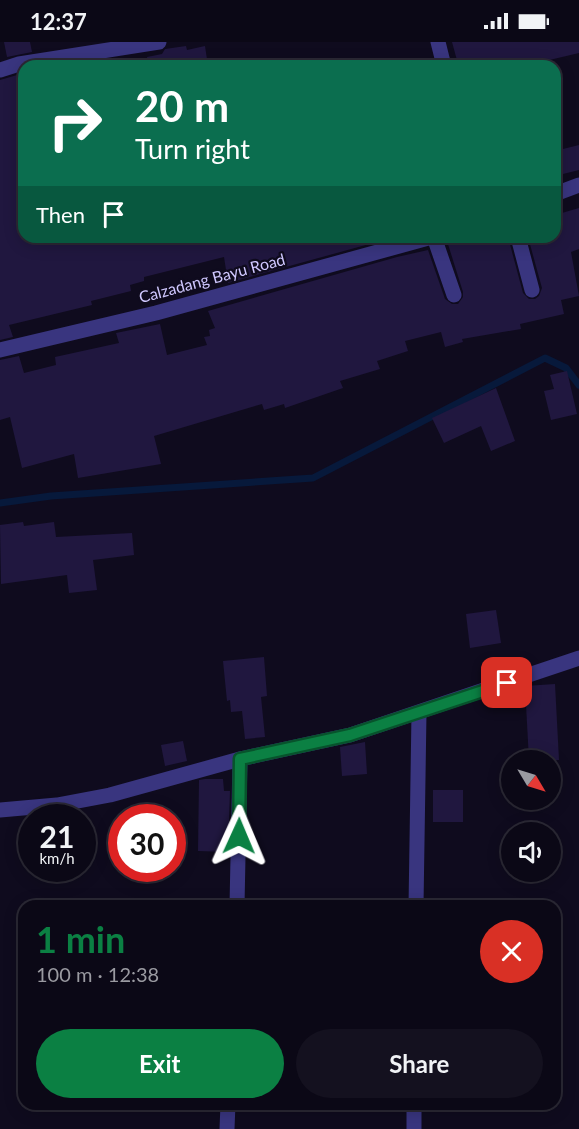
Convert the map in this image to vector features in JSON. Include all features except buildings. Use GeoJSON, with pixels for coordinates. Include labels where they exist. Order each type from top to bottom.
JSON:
{"type":"FeatureCollection","features":[{"type":"Feature","properties":{"kind":"street"},"geometry":{"type":"LineString","coordinates":[[44,60],[159,42]]}},
{"type":"Feature","properties":{"kind":"street"},"geometry":{"type":"LineString","coordinates":[[438,42],[442,60]]}},
{"type":"Feature","properties":{"kind":"street"},"geometry":{"type":"LineString","coordinates":[[0,70],[18,64]]}},
{"type":"Feature","properties":{"kind":"street"},"geometry":{"type":"LineString","coordinates":[[561,192],[579,185]]}},
{"type":"Feature","properties":{"kind":"street","name":"Calzadang Bayu Road"},"geometry":{"type":"LineString","coordinates":[[0,350],[156,313],[411,243]]}},
{"type":"Feature","properties":{"kind":"street"},"geometry":{"type":"LineString","coordinates":[[435,243],[454,295]]}},
{"type":"Feature","properties":{"kind":"street"},"geometry":{"type":"LineString","coordinates":[[520,243],[532,290]]}},
{"type":"Feature","properties":{"kind":"street"},"geometry":{"type":"LineString","coordinates":[[0,810],[57,806],[110,795],[240,759],[350,735],[579,658]]}},
{"type":"Feature","properties":{"kind":"street"},"geometry":{"type":"LineString","coordinates":[[416,900],[418,713]]}},
{"type":"Feature","properties":{"kind":"street"},"geometry":{"type":"LineString","coordinates":[[237,900],[240,759]]}},
{"type":"Feature","properties":{"kind":"street"},"geometry":{"type":"LineString","coordinates":[[227,1129],[228,1110]]}},
{"type":"Feature","properties":{"kind":"street"},"geometry":{"type":"LineString","coordinates":[[414,1110],[414,1129]]}},
{"type":"Feature","properties":{"kind":"waterway"},"geometry":{"type":"LineString","coordinates":[[0,503],[51,496],[313,478],[545,358],[566,368],[579,385]]}},
{"type":"Feature","properties":{"kind":"route"},"geometry":{"type":"LineString","coordinates":[[239,836],[240,759],[350,735],[507,683]]}}]}
